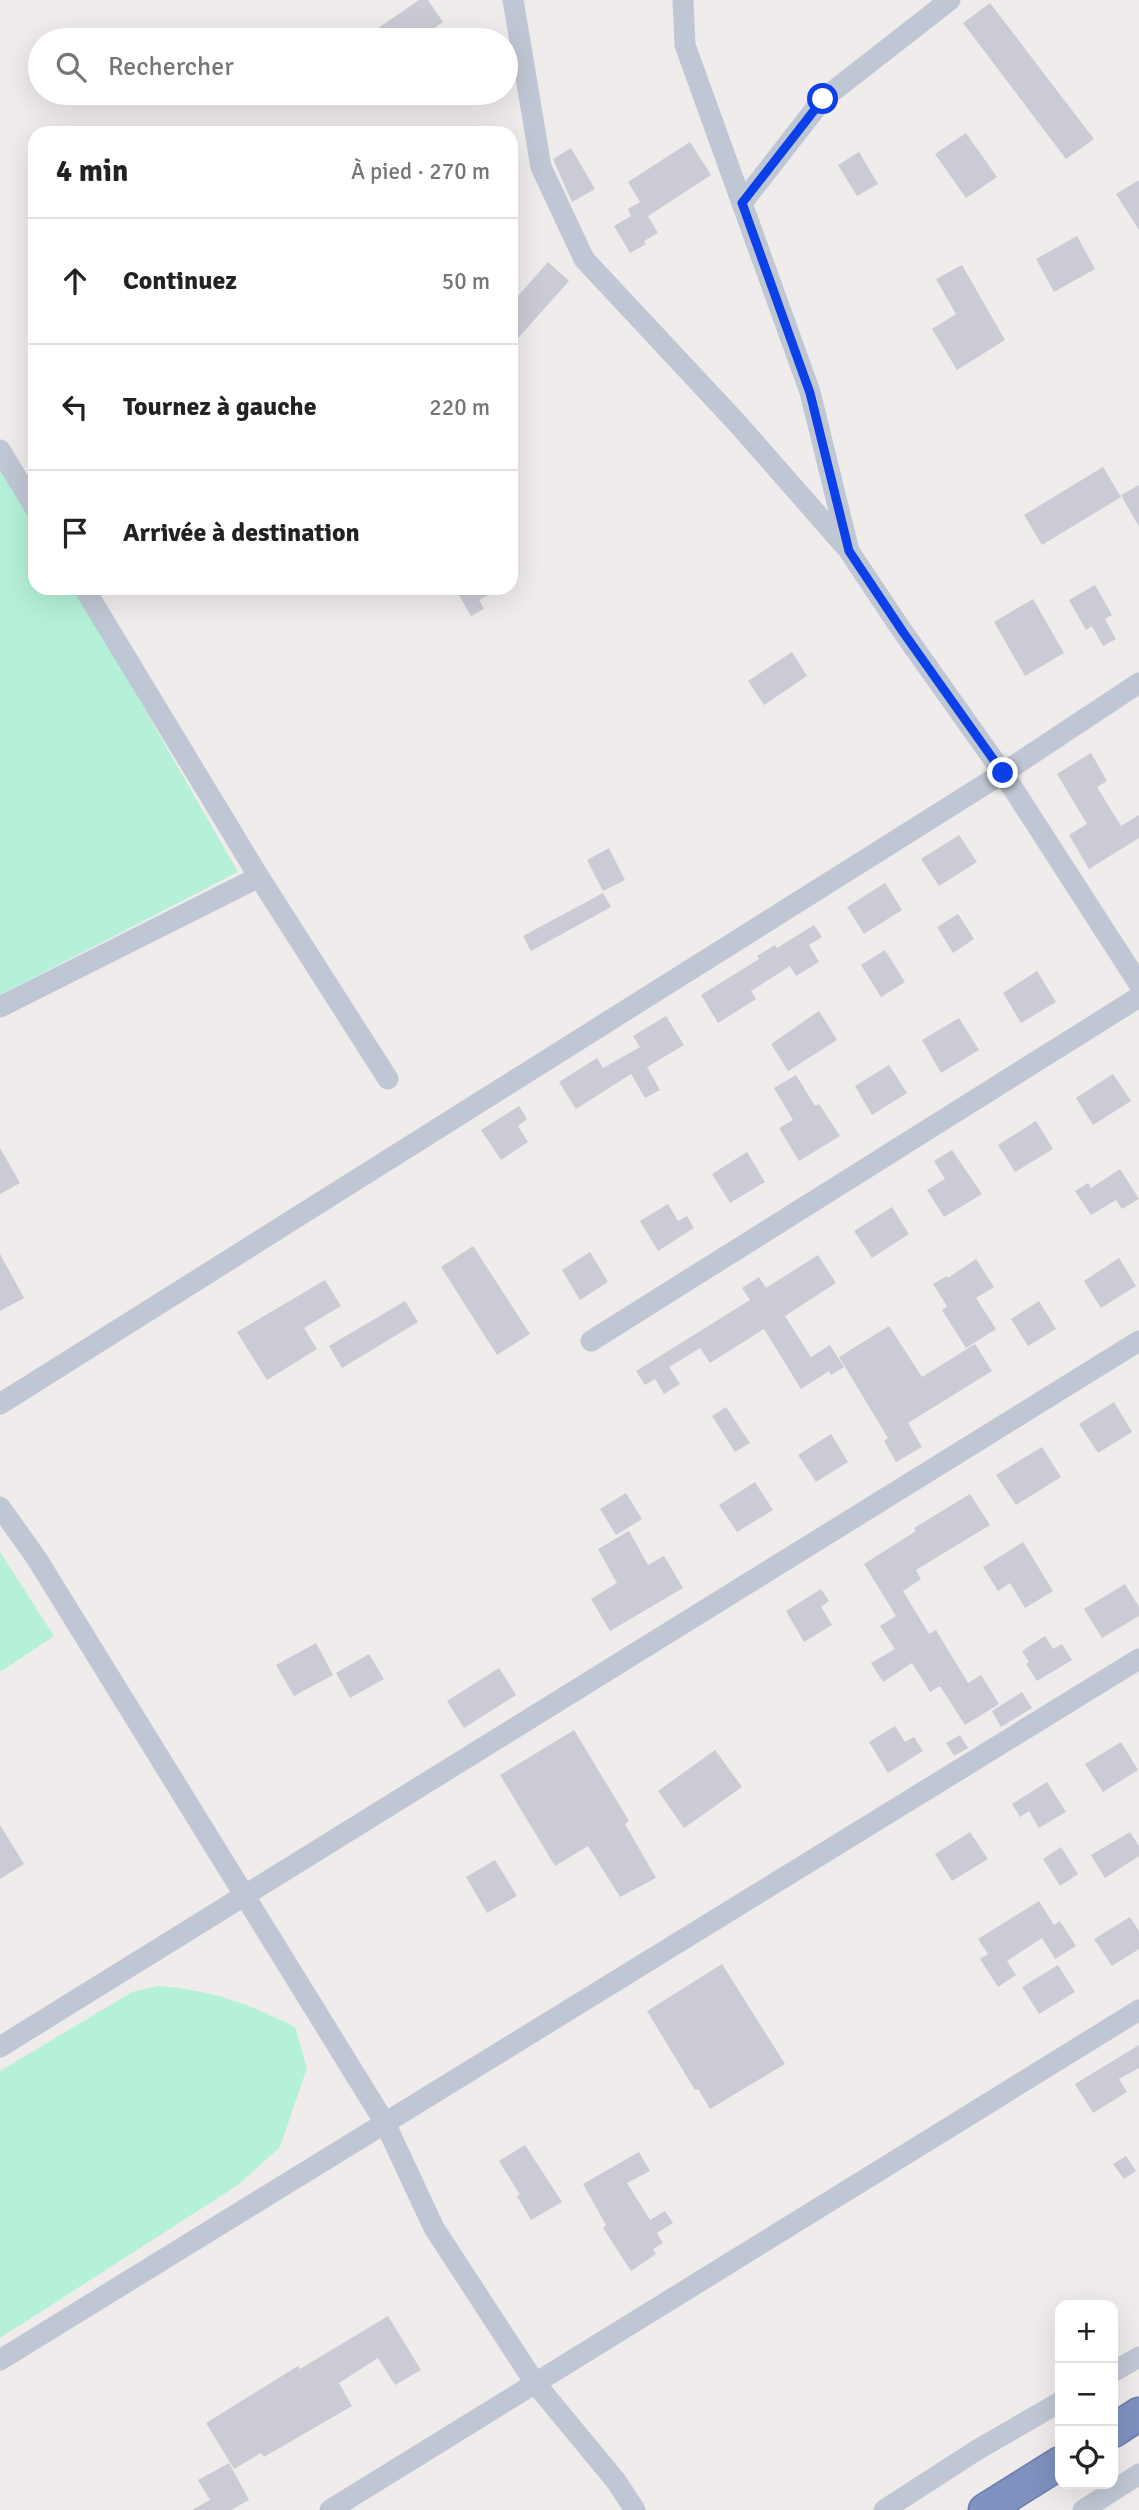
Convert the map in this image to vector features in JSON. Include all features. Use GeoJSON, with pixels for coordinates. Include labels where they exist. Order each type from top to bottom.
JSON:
{"type":"FeatureCollection","features":[{"type":"Feature","properties":{"kind":"highway"},"geometry":{"type":"LineString","coordinates":[[1118,2428],[1139,2414]]}},
{"type":"Feature","properties":{"kind":"highway"},"geometry":{"type":"LineString","coordinates":[[985,2510],[1055,2466]]}},
{"type":"Feature","properties":{"kind":"street"},"geometry":{"type":"LineString","coordinates":[[513,0],[518,28]]}},
{"type":"Feature","properties":{"kind":"street"},"geometry":{"type":"LineString","coordinates":[[683,0],[685,45],[810,393],[849,551]]}},
{"type":"Feature","properties":{"kind":"street"},"geometry":{"type":"LineString","coordinates":[[742,203],[823,99],[950,0]]}},
{"type":"Feature","properties":{"kind":"street"},"geometry":{"type":"LineString","coordinates":[[518,30],[541,167],[584,259],[738,424],[849,551],[1003,773],[1139,984]]}},
{"type":"Feature","properties":{"kind":"street"},"geometry":{"type":"LineString","coordinates":[[0,450],[28,496]]}},
{"type":"Feature","properties":{"kind":"street"},"geometry":{"type":"LineString","coordinates":[[88,595],[260,877],[388,1079]]}},
{"type":"Feature","properties":{"kind":"street"},"geometry":{"type":"LineString","coordinates":[[0,1404],[1003,773],[1139,683]]}},
{"type":"Feature","properties":{"kind":"street"},"geometry":{"type":"LineString","coordinates":[[0,1007],[260,877]]}},
{"type":"Feature","properties":{"kind":"street"},"geometry":{"type":"LineString","coordinates":[[591,1341],[1139,997]]}},
{"type":"Feature","properties":{"kind":"street"},"geometry":{"type":"LineString","coordinates":[[0,2047],[1139,1341]]}},
{"type":"Feature","properties":{"kind":"street"},"geometry":{"type":"LineString","coordinates":[[0,1507],[37,1559],[385,2123],[435,2228],[535,2384],[616,2481],[635,2510]]}},
{"type":"Feature","properties":{"kind":"street"},"geometry":{"type":"LineString","coordinates":[[0,2360],[1139,1659]]}},
{"type":"Feature","properties":{"kind":"street"},"geometry":{"type":"LineString","coordinates":[[330,2510],[1139,2010]]}},
{"type":"Feature","properties":{"kind":"street"},"geometry":{"type":"LineString","coordinates":[[1118,2369],[1139,2357]]}},
{"type":"Feature","properties":{"kind":"street"},"geometry":{"type":"LineString","coordinates":[[884,2510],[977,2450],[1055,2405]]}},
{"type":"Feature","properties":{"kind":"street"},"geometry":{"type":"LineString","coordinates":[[1083,2510],[1139,2474]]}},
{"type":"Feature","properties":{"kind":"green space"},"geometry":{"type":"Polygon","coordinates":[[[0,457],[28,506],[28,595],[79,595],[238,872],[0,995],[0,457]]]}},
{"type":"Feature","properties":{"kind":"green space"},"geometry":{"type":"Polygon","coordinates":[[[0,1552],[54,1636],[0,1672],[0,1552]]]}},
{"type":"Feature","properties":{"kind":"green space"},"geometry":{"type":"Polygon","coordinates":[[[158,1986],[229,1999],[295,2027],[307,2068],[280,2147],[238,2185],[0,2338],[0,2071],[132,1992],[158,1986]]]}},
{"type":"Feature","properties":{"kind":"building"},"geometry":{"type":"Polygon","coordinates":[[[419,0],[428,0],[443,22],[434,28],[378,28],[419,0]]]}},
{"type":"Feature","properties":{"kind":"building"},"geometry":{"type":"Polygon","coordinates":[[[990,3],[1094,139],[1066,159],[963,23],[990,3]]]}},
{"type":"Feature","properties":{"kind":"building"},"geometry":{"type":"Polygon","coordinates":[[[966,133],[997,177],[966,198],[935,154],[966,133]]]}},
{"type":"Feature","properties":{"kind":"building"},"geometry":{"type":"Polygon","coordinates":[[[690,142],[711,175],[648,216],[658,233],[630,253],[614,226],[631,216],[628,209],[640,202],[628,182],[690,142]]]}},
{"type":"Feature","properties":{"kind":"building"},"geometry":{"type":"Polygon","coordinates":[[[571,148],[595,189],[572,202],[553,159],[571,148]]]}},
{"type":"Feature","properties":{"kind":"building"},"geometry":{"type":"Polygon","coordinates":[[[859,152],[878,184],[857,196],[838,165],[859,152]]]}},
{"type":"Feature","properties":{"kind":"building"},"geometry":{"type":"Polygon","coordinates":[[[1139,180],[1139,230],[1116,194],[1139,180]]]}},
{"type":"Feature","properties":{"kind":"building"},"geometry":{"type":"Polygon","coordinates":[[[1077,236],[1095,269],[1054,292],[1036,259],[1077,236]]]}},
{"type":"Feature","properties":{"kind":"building"},"geometry":{"type":"Polygon","coordinates":[[[548,262],[569,281],[518,338],[518,296],[548,262]]]}},
{"type":"Feature","properties":{"kind":"building"},"geometry":{"type":"Polygon","coordinates":[[[962,265],[1005,340],[957,370],[932,329],[956,314],[936,279],[962,265]]]}},
{"type":"Feature","properties":{"kind":"building"},"geometry":{"type":"Polygon","coordinates":[[[1103,467],[1121,497],[1042,545],[1024,515],[1103,467]]]}},
{"type":"Feature","properties":{"kind":"building"},"geometry":{"type":"Polygon","coordinates":[[[1139,485],[1139,527],[1121,495],[1139,485]]]}},
{"type":"Feature","properties":{"kind":"building"},"geometry":{"type":"Polygon","coordinates":[[[1095,585],[1112,615],[1105,619],[1116,639],[1103,646],[1092,626],[1086,630],[1069,600],[1095,585]]]}},
{"type":"Feature","properties":{"kind":"building"},"geometry":{"type":"Polygon","coordinates":[[[459,595],[489,595],[479,600],[484,609],[471,616],[459,595]]]}},
{"type":"Feature","properties":{"kind":"building"},"geometry":{"type":"Polygon","coordinates":[[[1033,599],[1064,653],[1025,676],[994,622],[1033,599]]]}},
{"type":"Feature","properties":{"kind":"building"},"geometry":{"type":"Polygon","coordinates":[[[792,652],[807,676],[764,705],[748,681],[792,652]]]}},
{"type":"Feature","properties":{"kind":"building"},"geometry":{"type":"Polygon","coordinates":[[[1091,753],[1107,781],[1097,787],[1121,826],[1139,815],[1139,838],[1089,869],[1069,835],[1087,824],[1057,774],[1091,753]]]}},
{"type":"Feature","properties":{"kind":"building"},"geometry":{"type":"Polygon","coordinates":[[[959,835],[977,862],[939,886],[921,859],[959,835]]]}},
{"type":"Feature","properties":{"kind":"building"},"geometry":{"type":"Polygon","coordinates":[[[609,848],[625,880],[603,891],[587,860],[609,848]]]}},
{"type":"Feature","properties":{"kind":"building"},"geometry":{"type":"Polygon","coordinates":[[[885,883],[902,910],[864,934],[847,907],[885,883]]]}},
{"type":"Feature","properties":{"kind":"building"},"geometry":{"type":"Polygon","coordinates":[[[603,893],[611,907],[531,951],[523,936],[603,893]]]}},
{"type":"Feature","properties":{"kind":"building"},"geometry":{"type":"Polygon","coordinates":[[[958,914],[974,939],[953,953],[937,927],[958,914]]]}},
{"type":"Feature","properties":{"kind":"building"},"geometry":{"type":"Polygon","coordinates":[[[814,925],[822,937],[809,945],[819,962],[796,976],[790,966],[751,991],[756,999],[718,1023],[701,995],[759,959],[757,956],[775,945],[777,948],[814,925]]]}},
{"type":"Feature","properties":{"kind":"building"},"geometry":{"type":"Polygon","coordinates":[[[885,950],[905,982],[881,997],[861,965],[885,950]]]}},
{"type":"Feature","properties":{"kind":"building"},"geometry":{"type":"Polygon","coordinates":[[[1037,971],[1056,1002],[1021,1023],[1003,993],[1037,971]]]}},
{"type":"Feature","properties":{"kind":"building"},"geometry":{"type":"Polygon","coordinates":[[[819,1011],[837,1040],[788,1071],[771,1044],[819,1011]]]}},
{"type":"Feature","properties":{"kind":"building"},"geometry":{"type":"Polygon","coordinates":[[[666,1016],[684,1045],[647,1067],[660,1090],[645,1098],[631,1074],[576,1109],[559,1082],[597,1058],[603,1068],[640,1047],[633,1036],[666,1016]]]}},
{"type":"Feature","properties":{"kind":"building"},"geometry":{"type":"Polygon","coordinates":[[[959,1018],[979,1050],[941,1073],[922,1040],[959,1018]]]}},
{"type":"Feature","properties":{"kind":"building"},"geometry":{"type":"Polygon","coordinates":[[[889,1065],[907,1093],[872,1115],[855,1086],[889,1065]]]}},
{"type":"Feature","properties":{"kind":"building"},"geometry":{"type":"Polygon","coordinates":[[[1113,1074],[1131,1101],[1093,1125],[1076,1098],[1113,1074]]]}},
{"type":"Feature","properties":{"kind":"building"},"geometry":{"type":"Polygon","coordinates":[[[796,1075],[815,1106],[819,1104],[840,1136],[799,1161],[779,1128],[793,1120],[774,1088],[796,1075]]]}},
{"type":"Feature","properties":{"kind":"building"},"geometry":{"type":"Polygon","coordinates":[[[519,1106],[527,1119],[518,1126],[528,1142],[501,1160],[481,1130],[519,1106]]]}},
{"type":"Feature","properties":{"kind":"building"},"geometry":{"type":"Polygon","coordinates":[[[1036,1121],[1053,1149],[1015,1172],[998,1145],[1036,1121]]]}},
{"type":"Feature","properties":{"kind":"building"},"geometry":{"type":"Polygon","coordinates":[[[0,1148],[20,1183],[0,1194],[0,1148]]]}},
{"type":"Feature","properties":{"kind":"building"},"geometry":{"type":"Polygon","coordinates":[[[952,1150],[982,1194],[944,1217],[927,1190],[945,1179],[934,1161],[952,1150]]]}},
{"type":"Feature","properties":{"kind":"building"},"geometry":{"type":"Polygon","coordinates":[[[747,1152],[765,1182],[730,1203],[712,1174],[747,1152]]]}},
{"type":"Feature","properties":{"kind":"building"},"geometry":{"type":"Polygon","coordinates":[[[1120,1169],[1139,1199],[1122,1209],[1116,1200],[1091,1215],[1075,1191],[1088,1183],[1091,1188],[1120,1169]]]}},
{"type":"Feature","properties":{"kind":"building"},"geometry":{"type":"Polygon","coordinates":[[[668,1204],[678,1221],[687,1216],[694,1228],[658,1251],[640,1221],[668,1204]]]}},
{"type":"Feature","properties":{"kind":"building"},"geometry":{"type":"Polygon","coordinates":[[[892,1207],[909,1234],[872,1258],[854,1231],[892,1207]]]}},
{"type":"Feature","properties":{"kind":"building"},"geometry":{"type":"Polygon","coordinates":[[[473,1246],[530,1334],[497,1355],[441,1267],[473,1246]]]}},
{"type":"Feature","properties":{"kind":"building"},"geometry":{"type":"Polygon","coordinates":[[[590,1252],[608,1282],[580,1300],[562,1270],[590,1252]]]}},
{"type":"Feature","properties":{"kind":"building"},"geometry":{"type":"Polygon","coordinates":[[[0,1254],[24,1298],[0,1311],[0,1254]]]}},
{"type":"Feature","properties":{"kind":"building"},"geometry":{"type":"Polygon","coordinates":[[[818,1255],[836,1283],[785,1316],[811,1357],[830,1345],[844,1367],[831,1375],[829,1371],[801,1389],[764,1329],[710,1363],[700,1348],[669,1367],[680,1384],[664,1394],[655,1379],[645,1385],[636,1371],[750,1300],[742,1288],[759,1277],[766,1288],[818,1255]]]}},
{"type":"Feature","properties":{"kind":"building"},"geometry":{"type":"Polygon","coordinates":[[[1119,1258],[1136,1286],[1101,1308],[1084,1281],[1119,1258]]]}},
{"type":"Feature","properties":{"kind":"building"},"geometry":{"type":"Polygon","coordinates":[[[976,1259],[994,1287],[976,1298],[996,1329],[966,1348],[942,1310],[947,1306],[933,1284],[947,1276],[948,1278],[976,1259]]]}},
{"type":"Feature","properties":{"kind":"building"},"geometry":{"type":"Polygon","coordinates":[[[325,1280],[341,1306],[304,1328],[317,1349],[267,1380],[237,1332],[325,1280]]]}},
{"type":"Feature","properties":{"kind":"building"},"geometry":{"type":"Polygon","coordinates":[[[405,1301],[418,1322],[342,1368],[329,1346],[405,1301]]]}},
{"type":"Feature","properties":{"kind":"building"},"geometry":{"type":"Polygon","coordinates":[[[1039,1301],[1056,1329],[1028,1346],[1011,1319],[1039,1301]]]}},
{"type":"Feature","properties":{"kind":"building"},"geometry":{"type":"Polygon","coordinates":[[[889,1326],[922,1377],[975,1344],[992,1371],[908,1423],[922,1447],[896,1462],[884,1441],[888,1438],[839,1357],[889,1326]]]}},
{"type":"Feature","properties":{"kind":"building"},"geometry":{"type":"Polygon","coordinates":[[[1114,1402],[1132,1432],[1098,1453],[1079,1424],[1114,1402]]]}},
{"type":"Feature","properties":{"kind":"building"},"geometry":{"type":"Polygon","coordinates":[[[726,1407],[750,1443],[735,1452],[712,1416],[726,1407]]]}},
{"type":"Feature","properties":{"kind":"building"},"geometry":{"type":"Polygon","coordinates":[[[831,1434],[848,1462],[816,1482],[798,1455],[831,1434]]]}},
{"type":"Feature","properties":{"kind":"building"},"geometry":{"type":"Polygon","coordinates":[[[1042,1447],[1061,1477],[1016,1505],[996,1475],[1042,1447]]]}},
{"type":"Feature","properties":{"kind":"building"},"geometry":{"type":"Polygon","coordinates":[[[755,1482],[773,1510],[737,1532],[719,1505],[755,1482]]]}},
{"type":"Feature","properties":{"kind":"building"},"geometry":{"type":"Polygon","coordinates":[[[626,1493],[642,1519],[616,1535],[600,1509],[626,1493]]]}},
{"type":"Feature","properties":{"kind":"building"},"geometry":{"type":"Polygon","coordinates":[[[970,1494],[990,1525],[916,1570],[921,1579],[903,1591],[929,1634],[936,1630],[968,1683],[981,1675],[999,1704],[965,1725],[940,1686],[930,1692],[912,1663],[883,1682],[871,1663],[895,1649],[880,1626],[896,1616],[864,1564],[916,1531],[914,1528],[970,1494]]]}},
{"type":"Feature","properties":{"kind":"building"},"geometry":{"type":"Polygon","coordinates":[[[629,1531],[648,1565],[664,1556],[683,1588],[610,1631],[591,1599],[617,1583],[598,1549],[629,1531]]]}},
{"type":"Feature","properties":{"kind":"building"},"geometry":{"type":"Polygon","coordinates":[[[1023,1542],[1053,1591],[1025,1608],[1010,1583],[998,1591],[983,1567],[1023,1542]]]}},
{"type":"Feature","properties":{"kind":"building"},"geometry":{"type":"Polygon","coordinates":[[[1125,1584],[1139,1607],[1139,1616],[1102,1638],[1084,1609],[1125,1584]]]}},
{"type":"Feature","properties":{"kind":"building"},"geometry":{"type":"Polygon","coordinates":[[[821,1589],[829,1601],[821,1607],[832,1625],[804,1642],[786,1611],[821,1589]]]}},
{"type":"Feature","properties":{"kind":"building"},"geometry":{"type":"Polygon","coordinates":[[[1045,1636],[1053,1649],[1062,1644],[1072,1660],[1037,1681],[1026,1664],[1029,1662],[1022,1651],[1045,1636]]]}},
{"type":"Feature","properties":{"kind":"building"},"geometry":{"type":"Polygon","coordinates":[[[316,1643],[333,1675],[294,1696],[276,1665],[316,1643]]]}},
{"type":"Feature","properties":{"kind":"building"},"geometry":{"type":"Polygon","coordinates":[[[369,1654],[384,1679],[350,1698],[336,1673],[369,1654]]]}},
{"type":"Feature","properties":{"kind":"building"},"geometry":{"type":"Polygon","coordinates":[[[499,1668],[516,1695],[464,1728],[447,1701],[499,1668]]]}},
{"type":"Feature","properties":{"kind":"building"},"geometry":{"type":"Polygon","coordinates":[[[1022,1692],[1032,1708],[1001,1727],[992,1711],[1022,1692]]]}},
{"type":"Feature","properties":{"kind":"building"},"geometry":{"type":"Polygon","coordinates":[[[895,1726],[905,1742],[914,1737],[923,1751],[888,1773],[869,1742],[895,1726]]]}},
{"type":"Feature","properties":{"kind":"building"},"geometry":{"type":"Polygon","coordinates":[[[574,1730],[629,1821],[625,1824],[656,1878],[620,1897],[588,1846],[555,1866],[500,1775],[574,1730]]]}},
{"type":"Feature","properties":{"kind":"building"},"geometry":{"type":"Polygon","coordinates":[[[960,1735],[968,1748],[954,1756],[946,1743],[960,1735]]]}},
{"type":"Feature","properties":{"kind":"building"},"geometry":{"type":"Polygon","coordinates":[[[1121,1742],[1138,1770],[1103,1792],[1085,1764],[1121,1742]]]}},
{"type":"Feature","properties":{"kind":"building"},"geometry":{"type":"Polygon","coordinates":[[[715,1750],[742,1787],[684,1828],[658,1791],[715,1750]]]}},
{"type":"Feature","properties":{"kind":"building"},"geometry":{"type":"Polygon","coordinates":[[[1047,1782],[1066,1812],[1039,1828],[1029,1811],[1020,1817],[1012,1804],[1047,1782]]]}},
{"type":"Feature","properties":{"kind":"building"},"geometry":{"type":"Polygon","coordinates":[[[0,1825],[24,1864],[0,1879],[0,1825]]]}},
{"type":"Feature","properties":{"kind":"building"},"geometry":{"type":"Polygon","coordinates":[[[970,1832],[988,1859],[952,1881],[935,1854],[970,1832]]]}},
{"type":"Feature","properties":{"kind":"building"},"geometry":{"type":"Polygon","coordinates":[[[1130,1832],[1139,1846],[1139,1856],[1105,1878],[1091,1855],[1130,1832]]]}},
{"type":"Feature","properties":{"kind":"building"},"geometry":{"type":"Polygon","coordinates":[[[1061,1847],[1078,1874],[1060,1886],[1043,1859],[1061,1847]]]}},
{"type":"Feature","properties":{"kind":"building"},"geometry":{"type":"Polygon","coordinates":[[[495,1860],[517,1896],[487,1913],[466,1877],[495,1860]]]}},
{"type":"Feature","properties":{"kind":"building"},"geometry":{"type":"Polygon","coordinates":[[[1039,1901],[1054,1925],[1060,1921],[1076,1946],[1055,1959],[1042,1938],[1007,1961],[1016,1975],[998,1987],[980,1959],[988,1954],[978,1939],[1039,1901]]]}},
{"type":"Feature","properties":{"kind":"building"},"geometry":{"type":"Polygon","coordinates":[[[1130,1917],[1139,1931],[1139,1949],[1112,1966],[1094,1939],[1130,1917]]]}},
{"type":"Feature","properties":{"kind":"building"},"geometry":{"type":"Polygon","coordinates":[[[722,1964],[785,2064],[710,2109],[698,2089],[695,2090],[647,2011],[722,1964]]]}},
{"type":"Feature","properties":{"kind":"building"},"geometry":{"type":"Polygon","coordinates":[[[1058,1965],[1075,1992],[1039,2014],[1022,1987],[1058,1965]]]}},
{"type":"Feature","properties":{"kind":"building"},"geometry":{"type":"Polygon","coordinates":[[[1139,2045],[1139,2068],[1119,2079],[1127,2092],[1093,2113],[1075,2084],[1139,2045]]]}},
{"type":"Feature","properties":{"kind":"building"},"geometry":{"type":"Polygon","coordinates":[[[525,2145],[562,2202],[531,2220],[517,2196],[520,2195],[499,2161],[525,2145]]]}},
{"type":"Feature","properties":{"kind":"building"},"geometry":{"type":"Polygon","coordinates":[[[639,2152],[650,2171],[627,2183],[650,2220],[665,2211],[673,2223],[657,2233],[663,2243],[653,2249],[656,2254],[631,2271],[603,2228],[606,2225],[583,2184],[639,2152]]]}},
{"type":"Feature","properties":{"kind":"building"},"geometry":{"type":"Polygon","coordinates":[[[1126,2156],[1136,2171],[1124,2179],[1113,2164],[1126,2156]]]}},
{"type":"Feature","properties":{"kind":"building"},"geometry":{"type":"Polygon","coordinates":[[[388,2316],[421,2370],[395,2385],[378,2358],[339,2383],[352,2406],[264,2457],[261,2453],[234,2469],[206,2423],[298,2366],[300,2369],[388,2316]]]}},
{"type":"Feature","properties":{"kind":"building"},"geometry":{"type":"Polygon","coordinates":[[[229,2463],[249,2500],[231,2510],[192,2510],[210,2500],[198,2480],[229,2463]]]}},
{"type":"Feature","properties":{"kind":"route"},"geometry":{"type":"LineString","coordinates":[[823,99],[742,203],[810,393],[849,551],[1003,773]]}}]}
